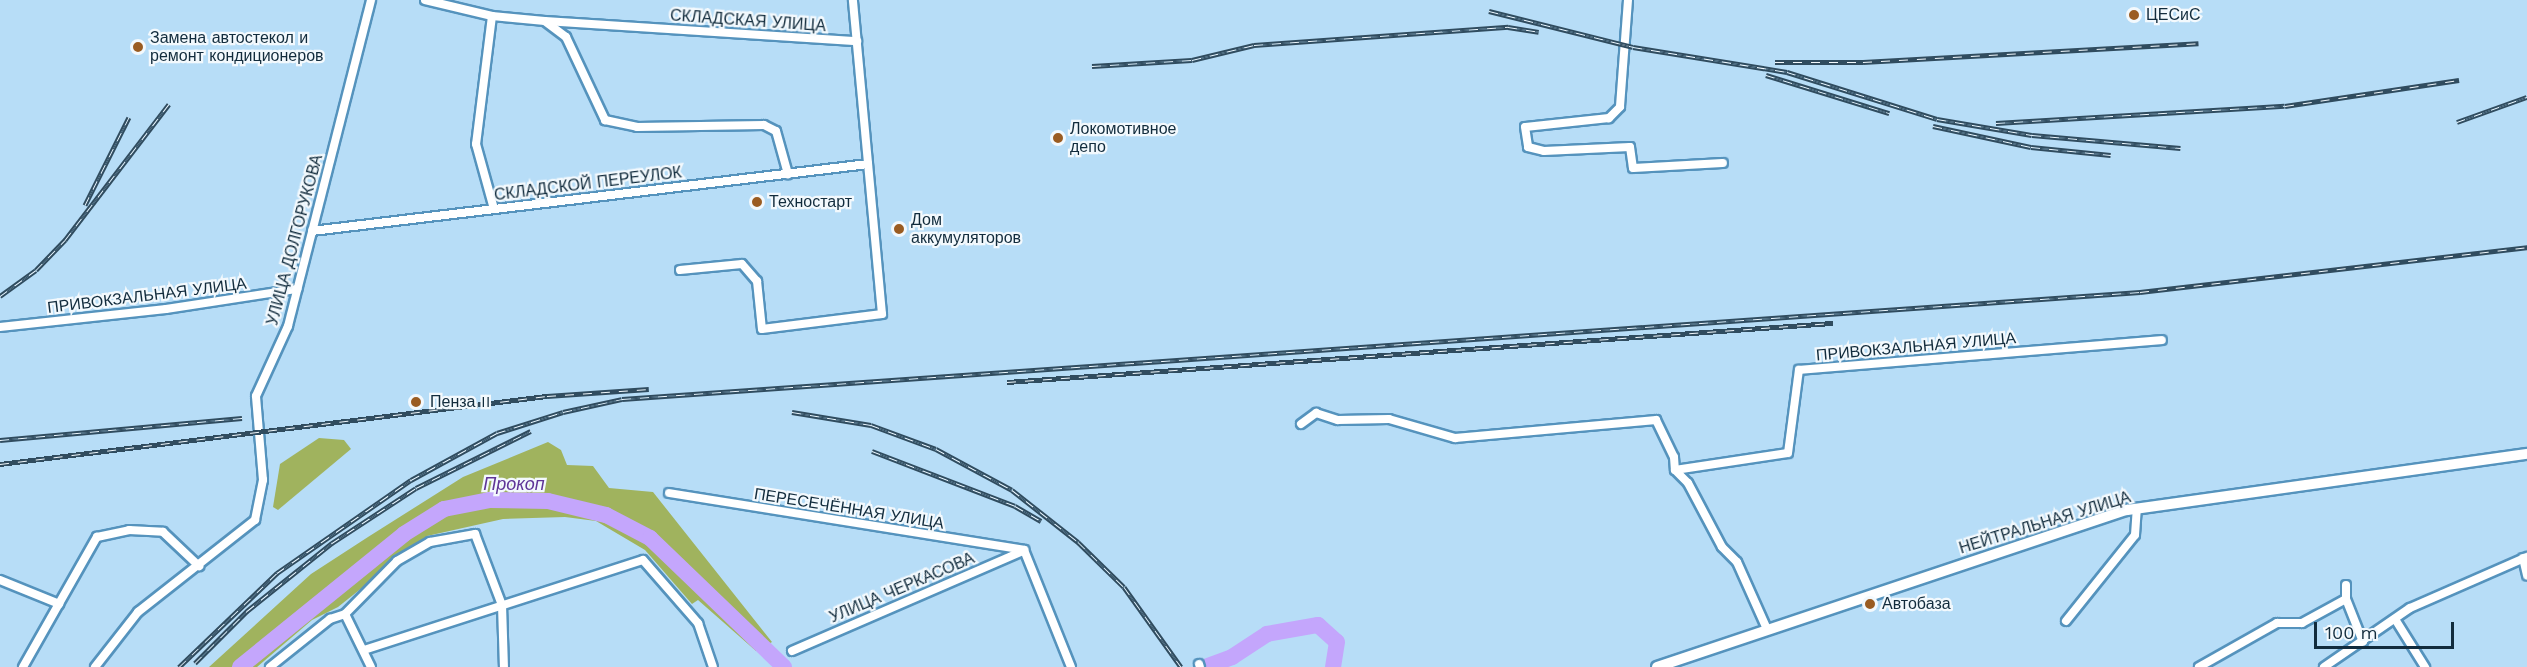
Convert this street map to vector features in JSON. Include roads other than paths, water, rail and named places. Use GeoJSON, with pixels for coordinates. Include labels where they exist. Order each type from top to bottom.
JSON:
{"type":"FeatureCollection","features":[{"type":"Feature","properties":{"kind":"main road","name":"НЕЙТРАЛЬНАЯ УЛИЦА"},"geometry":{"type":"LineString","coordinates":[[1657,667],[2137,509],[2527,454]]}},
{"type":"Feature","properties":{"kind":"street","name":"УЛИЦА ДОЛГОРУКОВА"},"geometry":{"type":"LineString","coordinates":[[199,566],[255,520],[263,480],[256,396],[288,326],[371,0]]}},
{"type":"Feature","properties":{"kind":"street","name":"СКЛАДСКАЯ УЛИЦА"},"geometry":{"type":"LineString","coordinates":[[425,0],[492,16],[857,41]]}},
{"type":"Feature","properties":{"kind":"street"},"geometry":{"type":"LineString","coordinates":[[680,270],[742,264],[757,281],[762,329],[882,314],[853,0]]}},
{"type":"Feature","properties":{"kind":"street"},"geometry":{"type":"LineString","coordinates":[[1628,0],[1620,107],[1610,118],[1525,126],[1528,147],[1544,151],[1630,147],[1633,168],[1723,163]]}},
{"type":"Feature","properties":{"kind":"street"},"geometry":{"type":"LineString","coordinates":[[492,16],[476,144],[494,209]]}},
{"type":"Feature","properties":{"kind":"street"},"geometry":{"type":"LineString","coordinates":[[545,21],[566,37],[605,120],[637,126],[764,125],[776,131],[788,174]]}},
{"type":"Feature","properties":{"kind":"street","name":"СКЛАДСКОЙ ПЕРЕУЛОК"},"geometry":{"type":"LineString","coordinates":[[312,231],[868,164]]}},
{"type":"Feature","properties":{"kind":"street","name":"ПРИВОКЗАЛЬНАЯ УЛИЦА"},"geometry":{"type":"LineString","coordinates":[[0,327],[166,309],[297,289]]}},
{"type":"Feature","properties":{"kind":"street","name":"ПРИВОКЗАЛЬНАЯ УЛИЦА"},"geometry":{"type":"LineString","coordinates":[[1675,470],[1788,453],[1799,369],[2162,340]]}},
{"type":"Feature","properties":{"kind":"street"},"geometry":{"type":"LineString","coordinates":[[1301,424],[1316,413],[1338,420],[1389,419],[1455,438],[1656,420],[1674,457],[1675,470],[1688,483],[1722,547],[1737,562],[1767,629]]}},
{"type":"Feature","properties":{"kind":"street","name":"ПЕРЕСЕЧЁННАЯ УЛИЦА"},"geometry":{"type":"LineString","coordinates":[[669,494],[1024,550]]}},
{"type":"Feature","properties":{"kind":"street"},"geometry":{"type":"LineString","coordinates":[[2066,621],[2135,535],[2137,509]]}},
{"type":"Feature","properties":{"kind":"street"},"geometry":{"type":"LineString","coordinates":[[23,667],[97,537],[129,530],[163,532],[199,566],[138,612],[95,667]]}},
{"type":"Feature","properties":{"kind":"street"},"geometry":{"type":"LineString","coordinates":[[270,667],[330,619],[345,614],[397,561],[430,542],[475,534],[502,605],[504,667]]}},
{"type":"Feature","properties":{"kind":"street"},"geometry":{"type":"LineString","coordinates":[[1024,550],[1071,667]]}},
{"type":"Feature","properties":{"kind":"street","name":"УЛИЦА ЧЕРКАСОВА"},"geometry":{"type":"LineString","coordinates":[[792,651],[1024,550]]}},
{"type":"Feature","properties":{"kind":"street"},"geometry":{"type":"LineString","coordinates":[[2324,667],[2395,619],[2525,557],[2527,576]]}},
{"type":"Feature","properties":{"kind":"street"},"geometry":{"type":"LineString","coordinates":[[364,650],[643,560],[698,623],[713,667]]}},
{"type":"Feature","properties":{"kind":"street"},"geometry":{"type":"LineString","coordinates":[[0,580],[59,604]]}},
{"type":"Feature","properties":{"kind":"street"},"geometry":{"type":"LineString","coordinates":[[2346,585],[2346,598],[2363,642]]}},
{"type":"Feature","properties":{"kind":"street"},"geometry":{"type":"LineString","coordinates":[[2199,667],[2277,623],[2302,623],[2346,598]]}},
{"type":"Feature","properties":{"kind":"street"},"geometry":{"type":"LineString","coordinates":[[345,614],[364,650],[370,667]]}},
{"type":"Feature","properties":{"kind":"street"},"geometry":{"type":"LineString","coordinates":[[2395,619],[2425,667]]}},
{"type":"Feature","properties":{"kind":"waterway","name":"Прокоп"},"geometry":{"type":"LineString","coordinates":[[240,667],[404,534],[444,509],[490,500],[548,501],[606,515],[650,538],[784,667]]}},
{"type":"Feature","properties":{"kind":"waterway","name":"Прокоп"},"geometry":{"type":"LineString","coordinates":[[1205,667],[1232,657],[1267,634],[1318,625],[1337,642],[1333,667]]}},
{"type":"Feature","properties":{"kind":"railway"},"geometry":{"type":"LineString","coordinates":[[1489,11],[1633,47],[1787,72],[1937,119],[2032,135],[2180,148]]}},
{"type":"Feature","properties":{"kind":"railway"},"geometry":{"type":"LineString","coordinates":[[1092,66],[1192,60],[1254,45],[1508,27],[1539,32]]}},
{"type":"Feature","properties":{"kind":"railway"},"geometry":{"type":"LineString","coordinates":[[1775,62],[1863,62],[2198,43]]}},
{"type":"Feature","properties":{"kind":"railway"},"geometry":{"type":"LineString","coordinates":[[1766,75],[1889,113]]}},
{"type":"Feature","properties":{"kind":"railway"},"geometry":{"type":"LineString","coordinates":[[1996,123],[2285,106],[2459,80]]}},
{"type":"Feature","properties":{"kind":"railway"},"geometry":{"type":"LineString","coordinates":[[2457,122],[2527,97]]}},
{"type":"Feature","properties":{"kind":"railway"},"geometry":{"type":"LineString","coordinates":[[0,296],[36,270],[65,240],[169,104]]}},
{"type":"Feature","properties":{"kind":"railway"},"geometry":{"type":"LineString","coordinates":[[85,205],[129,117]]}},
{"type":"Feature","properties":{"kind":"railway"},"geometry":{"type":"LineString","coordinates":[[1933,126],[2031,147],[2111,155]]}},
{"type":"Feature","properties":{"kind":"railway"},"geometry":{"type":"LineString","coordinates":[[179,667],[277,573],[411,480],[497,433],[563,412],[622,399],[2140,292],[2527,247]]}},
{"type":"Feature","properties":{"kind":"railway"},"geometry":{"type":"LineString","coordinates":[[1007,382],[1833,323]]}},
{"type":"Feature","properties":{"kind":"railway"},"geometry":{"type":"LineString","coordinates":[[0,464],[547,396],[649,389]]}},
{"type":"Feature","properties":{"kind":"railway"},"geometry":{"type":"LineString","coordinates":[[792,412],[871,425],[936,449],[1012,490],[1078,542],[1124,587],[1181,667]]}},
{"type":"Feature","properties":{"kind":"railway"},"geometry":{"type":"LineString","coordinates":[[0,440],[242,418]]}},
{"type":"Feature","properties":{"kind":"railway"},"geometry":{"type":"LineString","coordinates":[[195,663],[247,611],[332,543],[416,488],[531,431]]}},
{"type":"Feature","properties":{"kind":"railway"},"geometry":{"type":"LineString","coordinates":[[872,451],[1015,506],[1041,521]]}},
{"type":"Feature","properties":{"kind":"place","name":"ЦЕСиС"},"geometry":{"type":"Point","coordinates":[2134,15]}},
{"type":"Feature","properties":{"kind":"place","name":"Замена автостекол и ремонт кондиционеров"},"geometry":{"type":"Point","coordinates":[138,47]}},
{"type":"Feature","properties":{"kind":"place","name":"Локомотивное депо"},"geometry":{"type":"Point","coordinates":[1058,138]}},
{"type":"Feature","properties":{"kind":"place","name":"Техностарт"},"geometry":{"type":"Point","coordinates":[757,202]}},
{"type":"Feature","properties":{"kind":"place","name":"Дом аккумуляторов"},"geometry":{"type":"Point","coordinates":[899,229]}},
{"type":"Feature","properties":{"kind":"place","name":"Пенза II"},"geometry":{"type":"Point","coordinates":[416,402]}},
{"type":"Feature","properties":{"kind":"place","name":"Автобаза"},"geometry":{"type":"Point","coordinates":[1870,604]}}]}
